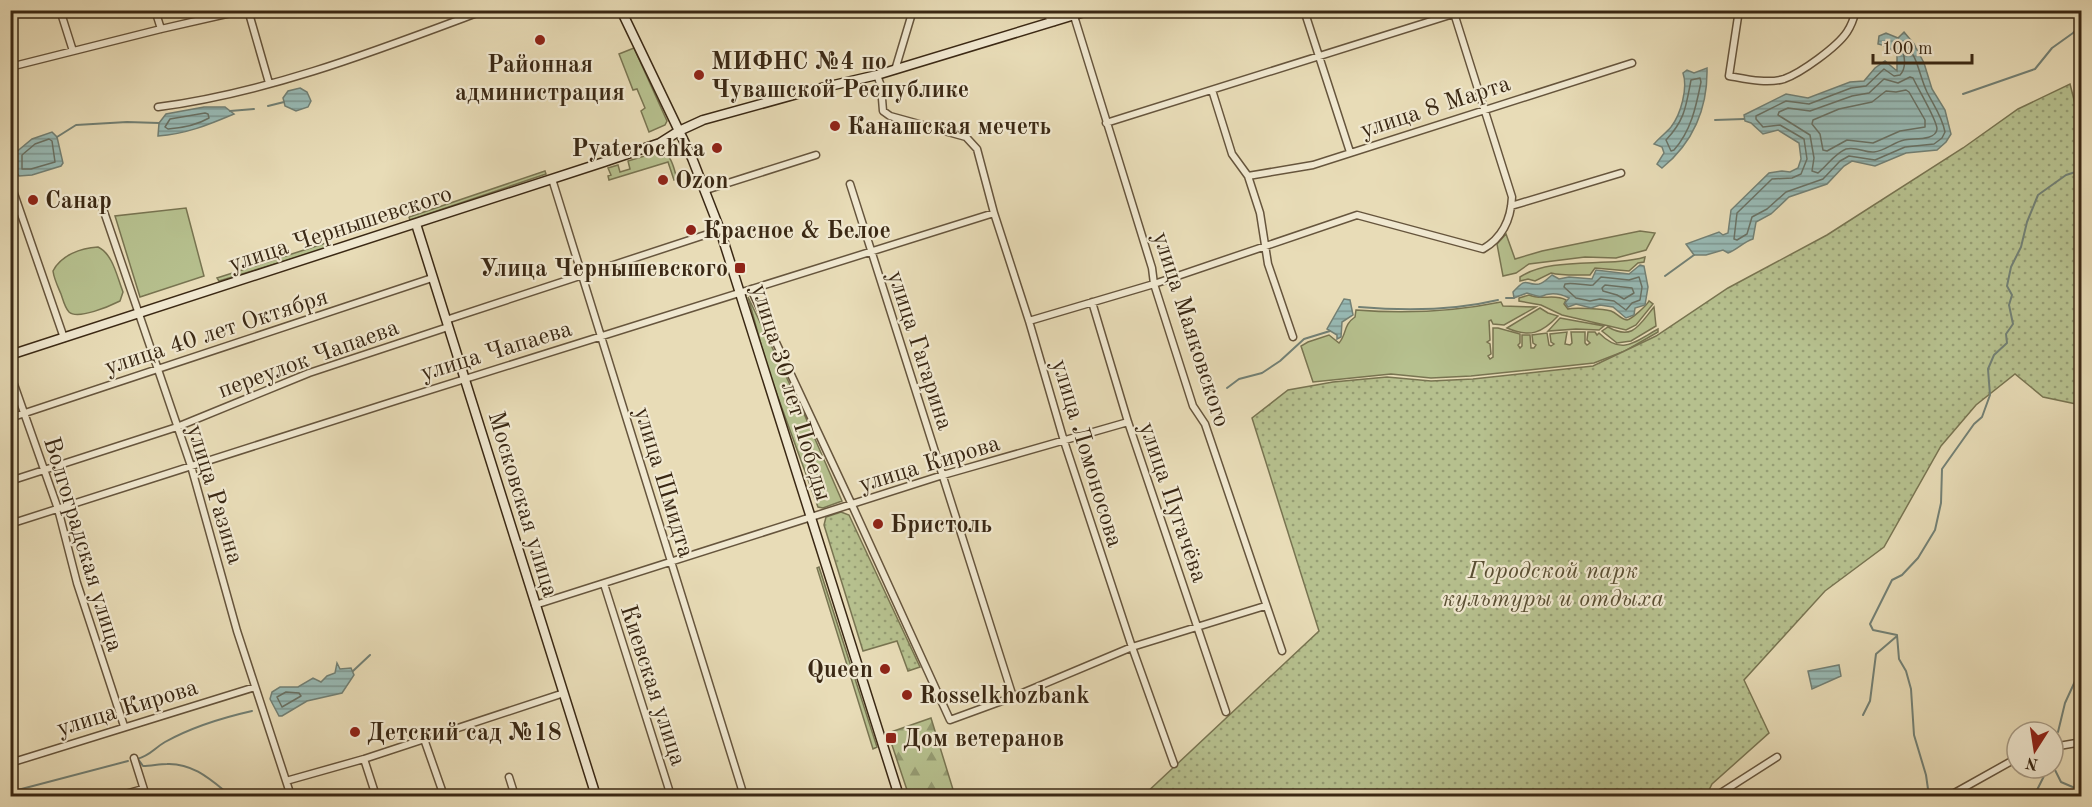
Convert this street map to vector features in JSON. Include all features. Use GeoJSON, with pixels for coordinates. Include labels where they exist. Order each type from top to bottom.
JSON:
{"type":"FeatureCollection","features":[{"type":"Feature","properties":{"kind":"street"},"geometry":{"type":"LineString","coordinates":[[60,10],[73,51]]}},
{"type":"Feature","properties":{"kind":"street"},"geometry":{"type":"LineString","coordinates":[[155,10],[162,29]]}},
{"type":"Feature","properties":{"kind":"street"},"geometry":{"type":"LineString","coordinates":[[10,67],[246,10],[269,83]]}},
{"type":"Feature","properties":{"kind":"street"},"geometry":{"type":"LineString","coordinates":[[158,107],[198,102],[262,87],[342,62],[485,10]]}},
{"type":"Feature","properties":{"kind":"street","name":"улица 30 лет Победы"},"geometry":{"type":"LineString","coordinates":[[621,10],[706,190],[741,293],[899,796]]}},
{"type":"Feature","properties":{"kind":"street"},"geometry":{"type":"LineString","coordinates":[[895,70],[913,10]]}},
{"type":"Feature","properties":{"kind":"street"},"geometry":{"type":"LineString","coordinates":[[1042,10],[1054,22]]}},
{"type":"Feature","properties":{"kind":"street","name":"улица Чернышевского"},"geometry":{"type":"LineString","coordinates":[[10,355],[660,143],[696,122],[808,91],[878,75],[1091,10]]}},
{"type":"Feature","properties":{"kind":"street"},"geometry":{"type":"LineString","coordinates":[[1304,10],[1350,152]]}},
{"type":"Feature","properties":{"kind":"street"},"geometry":{"type":"LineString","coordinates":[[1106,123],[1453,12],[1466,10]]}},
{"type":"Feature","properties":{"kind":"street"},"geometry":{"type":"LineString","coordinates":[[1739,10],[1729,76],[1770,81],[1795,74],[1834,45],[1846,34],[1856,10]]}},
{"type":"Feature","properties":{"kind":"street"},"geometry":{"type":"LineString","coordinates":[[1029,321],[1154,284],[1357,215],[1483,249],[1495,242],[1511,212],[1512,197],[1453,12]]}},
{"type":"Feature","properties":{"kind":"street","name":"улица Маяковского"},"geometry":{"type":"LineString","coordinates":[[1074,16],[1193,406],[1205,424],[1282,651]]}},
{"type":"Feature","properties":{"kind":"street","name":"улица 8 Марта"},"geometry":{"type":"LineString","coordinates":[[1248,176],[1313,165],[1632,63]]}},
{"type":"Feature","properties":{"kind":"street","name":"улица Ломоносова"},"geometry":{"type":"LineString","coordinates":[[878,75],[883,111],[890,116],[966,137],[977,149],[994,213],[1064,441],[1132,647],[1174,764]]}},
{"type":"Feature","properties":{"kind":"street"},"geometry":{"type":"LineString","coordinates":[[1212,90],[1233,154],[1248,176],[1260,213],[1268,264],[1293,337]]}},
{"type":"Feature","properties":{"kind":"street"},"geometry":{"type":"LineString","coordinates":[[706,190],[816,155]]}},
{"type":"Feature","properties":{"kind":"street"},"geometry":{"type":"LineString","coordinates":[[1511,206],[1622,173]]}},
{"type":"Feature","properties":{"kind":"street","name":"улица Шмидта"},"geometry":{"type":"LineString","coordinates":[[552,179],[744,796]]}},
{"type":"Feature","properties":{"kind":"street"},"geometry":{"type":"LineString","coordinates":[[10,182],[64,338]]}},
{"type":"Feature","properties":{"kind":"street","name":"улица Гагарина"},"geometry":{"type":"LineString","coordinates":[[850,184],[1013,697]]}},
{"type":"Feature","properties":{"kind":"street","name":"улица Разина"},"geometry":{"type":"LineString","coordinates":[[101,203],[191,466],[237,631],[291,796]]}},
{"type":"Feature","properties":{"kind":"street","name":"улица Чапаева"},"geometry":{"type":"LineString","coordinates":[[10,524],[994,213]]}},
{"type":"Feature","properties":{"kind":"street","name":"Московская улица"},"geometry":{"type":"LineString","coordinates":[[416,224],[596,796]]}},
{"type":"Feature","properties":{"kind":"street","name":"переулок Чапаева"},"geometry":{"type":"LineString","coordinates":[[10,481],[177,427],[309,373],[582,275],[720,230]]}},
{"type":"Feature","properties":{"kind":"street","name":"улица 40 лет Октября"},"geometry":{"type":"LineString","coordinates":[[10,418],[432,279]]}},
{"type":"Feature","properties":{"kind":"street","name":"улица 30 лет Победы"},"geometry":{"type":"LineString","coordinates":[[751,290],[950,720],[1013,697]]}},
{"type":"Feature","properties":{"kind":"street","name":"улица Пугачёва"},"geometry":{"type":"LineString","coordinates":[[1092,303],[1128,422],[1226,712]]}},
{"type":"Feature","properties":{"kind":"street","name":"Волгоградская улица"},"geometry":{"type":"LineString","coordinates":[[10,373],[58,509],[76,583],[124,726]]}},
{"type":"Feature","properties":{"kind":"street","name":"улица Кирова"},"geometry":{"type":"LineString","coordinates":[[535,605],[943,476],[1128,422]]}},
{"type":"Feature","properties":{"kind":"street","name":"Киевская улица"},"geometry":{"type":"LineString","coordinates":[[603,584],[671,796]]}},
{"type":"Feature","properties":{"kind":"street"},"geometry":{"type":"LineString","coordinates":[[1013,697],[1132,647],[1265,606]]}},
{"type":"Feature","properties":{"kind":"street","name":"улица Кирова"},"geometry":{"type":"LineString","coordinates":[[10,763],[255,687]]}},
{"type":"Feature","properties":{"kind":"street"},"geometry":{"type":"LineString","coordinates":[[286,781],[364,759],[564,693]]}},
{"type":"Feature","properties":{"kind":"street"},"geometry":{"type":"LineString","coordinates":[[424,739],[444,796]]}},
{"type":"Feature","properties":{"kind":"street"},"geometry":{"type":"LineString","coordinates":[[2065,745],[2080,742],[2082,750]]}},
{"type":"Feature","properties":{"kind":"street"},"geometry":{"type":"LineString","coordinates":[[1716,796],[1777,757]]}},
{"type":"Feature","properties":{"kind":"street"},"geometry":{"type":"LineString","coordinates":[[134,758],[146,796]]}},
{"type":"Feature","properties":{"kind":"street"},"geometry":{"type":"LineString","coordinates":[[364,759],[376,796]]}},
{"type":"Feature","properties":{"kind":"street"},"geometry":{"type":"LineString","coordinates":[[1949,796],[2005,765]]}},
{"type":"Feature","properties":{"kind":"street"},"geometry":{"type":"LineString","coordinates":[[508,777],[515,796]]}},
{"type":"Feature","properties":{"kind":"street"},"geometry":{"type":"LineString","coordinates":[[118,796],[143,789]]}},
{"type":"Feature","properties":{"kind":"green space"},"geometry":{"type":"Polygon","coordinates":[[[634,48],[667,121],[665,125],[649,132],[641,111],[645,108],[637,89],[633,90],[619,54],[634,48]]]}},
{"type":"Feature","properties":{"kind":"green space","name":"Городской парк культуры и отдыха"},"geometry":{"type":"Polygon","coordinates":[[[2070,84],[2082,131],[2081,405],[2043,397],[2015,374],[1976,405],[1941,446],[1884,547],[1825,591],[1744,680],[1769,733],[1712,784],[1706,796],[1143,796],[1319,631],[1252,418],[1288,390],[1333,382],[1387,377],[1431,381],[1473,379],[1593,366],[1656,336],[1728,288],[1827,235],[1963,148],[2018,109],[2070,84]]]}},
{"type":"Feature","properties":{"kind":"green space"},"geometry":{"type":"Polygon","coordinates":[[[661,151],[670,159],[677,179],[674,180],[668,162],[609,180],[608,176],[611,175],[608,168],[618,165],[620,172],[630,169],[628,161],[661,151]]]}},
{"type":"Feature","properties":{"kind":"green space"},"geometry":{"type":"Polygon","coordinates":[[[545,171],[546,174],[410,220],[409,217],[545,171]]]}},
{"type":"Feature","properties":{"kind":"green space"},"geometry":{"type":"Polygon","coordinates":[[[186,208],[204,276],[140,297],[115,216],[186,208]]]}},
{"type":"Feature","properties":{"kind":"green space"},"geometry":{"type":"Polygon","coordinates":[[[1640,231],[1655,233],[1646,250],[1616,258],[1585,257],[1529,264],[1516,273],[1503,276],[1497,244],[1506,234],[1515,259],[1542,251],[1640,231]]]}},
{"type":"Feature","properties":{"kind":"green space"},"geometry":{"type":"Polygon","coordinates":[[[329,242],[331,247],[219,281],[217,278],[329,242]]]}},
{"type":"Feature","properties":{"kind":"green space"},"geometry":{"type":"Polygon","coordinates":[[[98,247],[103,250],[114,266],[123,292],[120,301],[94,311],[73,314],[65,306],[53,271],[72,253],[98,247]]]}},
{"type":"Feature","properties":{"kind":"green space"},"geometry":{"type":"Polygon","coordinates":[[[1645,257],[1644,262],[1638,263],[1629,271],[1595,268],[1590,275],[1551,273],[1535,281],[1528,279],[1520,281],[1520,277],[1548,267],[1645,257]]]}},
{"type":"Feature","properties":{"kind":"green space"},"geometry":{"type":"Polygon","coordinates":[[[1529,295],[1561,298],[1566,300],[1564,304],[1568,309],[1607,310],[1627,320],[1649,301],[1653,304],[1636,325],[1626,330],[1562,315],[1541,305],[1519,301],[1519,298],[1529,295]]]}},
{"type":"Feature","properties":{"kind":"green space"},"geometry":{"type":"Polygon","coordinates":[[[748,297],[805,416],[842,501],[823,508],[818,507],[768,370],[748,297]]]}},
{"type":"Feature","properties":{"kind":"green space"},"geometry":{"type":"Polygon","coordinates":[[[1501,302],[1503,306],[1536,307],[1504,325],[1493,324],[1491,320],[1489,321],[1490,340],[1487,342],[1490,344],[1491,354],[1488,356],[1490,359],[1493,357],[1493,328],[1520,334],[1518,345],[1520,348],[1522,335],[1530,335],[1531,348],[1534,348],[1536,345],[1533,343],[1532,335],[1547,333],[1551,346],[1554,344],[1551,342],[1550,334],[1567,332],[1565,344],[1570,345],[1572,343],[1571,332],[1585,332],[1587,345],[1590,343],[1587,340],[1588,332],[1595,332],[1621,345],[1635,342],[1658,329],[1658,332],[1625,351],[1594,363],[1431,378],[1391,374],[1313,382],[1301,346],[1329,335],[1339,343],[1349,323],[1355,317],[1356,310],[1429,311],[1501,302]]]}},
{"type":"Feature","properties":{"kind":"green space"},"geometry":{"type":"Polygon","coordinates":[[[1654,307],[1656,326],[1631,341],[1617,343],[1602,331],[1608,327],[1617,331],[1630,332],[1654,307]]]}},
{"type":"Feature","properties":{"kind":"green space"},"geometry":{"type":"Polygon","coordinates":[[[1540,308],[1558,316],[1547,326],[1535,332],[1522,333],[1507,328],[1540,308]]]}},
{"type":"Feature","properties":{"kind":"green space"},"geometry":{"type":"Polygon","coordinates":[[[1560,318],[1604,326],[1599,330],[1548,331],[1560,318]]]}},
{"type":"Feature","properties":{"kind":"green space"},"geometry":{"type":"Polygon","coordinates":[[[841,512],[849,515],[920,667],[908,671],[897,641],[863,651],[824,525],[826,517],[841,512]]]}},
{"type":"Feature","properties":{"kind":"green space"},"geometry":{"type":"Polygon","coordinates":[[[819,567],[877,747],[873,749],[817,568],[819,567]]]}},
{"type":"Feature","properties":{"kind":"green space"},"geometry":{"type":"Polygon","coordinates":[[[931,718],[955,796],[909,796],[891,742],[894,740],[891,732],[931,718]]]}},
{"type":"Feature","properties":{"kind":"water"},"geometry":{"type":"Polygon","coordinates":[[[1904,32],[1914,44],[1924,63],[1932,89],[1945,110],[1951,134],[1946,142],[1937,150],[1906,153],[1875,166],[1852,161],[1827,184],[1789,197],[1771,214],[1756,222],[1753,239],[1728,253],[1723,250],[1706,255],[1694,255],[1686,244],[1719,232],[1723,235],[1728,233],[1731,210],[1769,173],[1790,172],[1798,168],[1801,159],[1799,143],[1778,130],[1763,134],[1751,123],[1745,121],[1744,115],[1786,94],[1808,98],[1850,82],[1864,81],[1875,68],[1885,61],[1897,71],[1897,53],[1878,44],[1879,36],[1886,33],[1898,38],[1904,32]]]}},
{"type":"Feature","properties":{"kind":"water"},"geometry":{"type":"Polygon","coordinates":[[[1707,68],[1705,97],[1696,124],[1682,147],[1662,168],[1657,164],[1664,153],[1662,147],[1654,144],[1671,127],[1678,115],[1685,86],[1683,73],[1687,70],[1694,73],[1707,68]]]}},
{"type":"Feature","properties":{"kind":"water"},"geometry":{"type":"Polygon","coordinates":[[[300,88],[307,92],[311,101],[308,107],[296,111],[285,106],[283,98],[288,91],[300,88]]]}},
{"type":"Feature","properties":{"kind":"water"},"geometry":{"type":"Polygon","coordinates":[[[204,107],[225,107],[234,114],[187,131],[158,136],[159,123],[166,114],[204,107]]]}},
{"type":"Feature","properties":{"kind":"water"},"geometry":{"type":"Polygon","coordinates":[[[52,132],[57,137],[63,163],[61,166],[32,175],[19,176],[14,169],[15,153],[32,139],[52,132]]]}},
{"type":"Feature","properties":{"kind":"water"},"geometry":{"type":"Polygon","coordinates":[[[1640,265],[1644,266],[1648,287],[1645,305],[1635,308],[1634,315],[1626,318],[1613,307],[1600,305],[1591,308],[1576,304],[1568,307],[1565,303],[1569,298],[1558,294],[1547,294],[1540,297],[1527,293],[1514,298],[1513,292],[1522,284],[1526,282],[1539,284],[1552,275],[1559,279],[1569,277],[1592,279],[1596,270],[1629,274],[1640,265]]]}},
{"type":"Feature","properties":{"kind":"water"},"geometry":{"type":"Polygon","coordinates":[[[1344,299],[1350,300],[1353,315],[1342,322],[1341,337],[1337,339],[1337,335],[1327,329],[1344,299]]]}},
{"type":"Feature","properties":{"kind":"water"},"geometry":{"type":"Polygon","coordinates":[[[337,663],[340,669],[351,668],[354,675],[342,693],[307,701],[279,716],[270,699],[272,692],[280,687],[298,687],[313,678],[321,682],[327,676],[335,673],[337,663]]]}},
{"type":"Feature","properties":{"kind":"water"},"geometry":{"type":"Polygon","coordinates":[[[1839,665],[1841,676],[1812,689],[1808,671],[1839,665]]]}},
{"type":"Feature","properties":{"kind":"waterway"},"geometry":{"type":"LineString","coordinates":[[1963,94],[2035,69],[2052,48],[2082,24]]}},
{"type":"Feature","properties":{"kind":"waterway"},"geometry":{"type":"LineString","coordinates":[[268,106],[284,102]]}},
{"type":"Feature","properties":{"kind":"waterway"},"geometry":{"type":"LineString","coordinates":[[230,111],[254,109]]}},
{"type":"Feature","properties":{"kind":"waterway"},"geometry":{"type":"LineString","coordinates":[[1715,120],[1744,119]]}},
{"type":"Feature","properties":{"kind":"waterway"},"geometry":{"type":"LineString","coordinates":[[57,137],[76,125],[159,123]]}},
{"type":"Feature","properties":{"kind":"waterway"},"geometry":{"type":"LineString","coordinates":[[1929,796],[1926,775],[1914,735],[1911,689],[1906,671],[1899,659],[1897,635],[1873,630],[1870,624],[1892,580],[1902,575],[1918,558],[1935,530],[1941,503],[1942,469],[1974,424],[1982,417],[1990,395],[1988,369],[1994,355],[2007,343],[2006,334],[2013,324],[2009,305],[2012,295],[2007,286],[2011,267],[2021,247],[2027,222],[2038,195],[2066,175],[2082,170]]}},
{"type":"Feature","properties":{"kind":"waterway"},"geometry":{"type":"LineString","coordinates":[[1665,276],[1694,255]]}},
{"type":"Feature","properties":{"kind":"waterway"},"geometry":{"type":"LineString","coordinates":[[1506,298],[1514,298]]}},
{"type":"Feature","properties":{"kind":"waterway"},"geometry":{"type":"LineString","coordinates":[[1359,307],[1429,309],[1498,300]]}},
{"type":"Feature","properties":{"kind":"waterway"},"geometry":{"type":"LineString","coordinates":[[1227,388],[1239,379],[1262,373],[1280,361],[1304,339],[1330,331]]}},
{"type":"Feature","properties":{"kind":"waterway"},"geometry":{"type":"LineString","coordinates":[[1863,715],[1870,701],[1876,654],[1897,636]]}},
{"type":"Feature","properties":{"kind":"waterway"},"geometry":{"type":"LineString","coordinates":[[353,671],[370,655]]}},
{"type":"Feature","properties":{"kind":"waterway"},"geometry":{"type":"LineString","coordinates":[[2061,720],[2065,703],[2082,666]]}},
{"type":"Feature","properties":{"kind":"waterway"},"geometry":{"type":"LineString","coordinates":[[137,759],[186,732],[252,711]]}},
{"type":"Feature","properties":{"kind":"waterway"},"geometry":{"type":"LineString","coordinates":[[138,759],[143,766],[164,764],[186,766],[210,779],[231,796]]}},
{"type":"Feature","properties":{"kind":"waterway"},"geometry":{"type":"LineString","coordinates":[[10,792],[128,761]]}},
{"type":"Feature","properties":{"kind":"waterway"},"geometry":{"type":"LineString","coordinates":[[2034,796],[2042,780]]}},
{"type":"Feature","properties":{"kind":"waterway"},"geometry":{"type":"LineString","coordinates":[[2060,780],[2082,791]]}},
{"type":"Feature","properties":{"kind":"place","name":"Районная администрация"},"geometry":{"type":"Point","coordinates":[540,40]}},
{"type":"Feature","properties":{"kind":"place","name":"МИФНС №4 по Чувашской Республике"},"geometry":{"type":"Point","coordinates":[699,75]}},
{"type":"Feature","properties":{"kind":"place","name":"Канашская мечеть"},"geometry":{"type":"Point","coordinates":[835,126]}},
{"type":"Feature","properties":{"kind":"place","name":"Pyaterochka"},"geometry":{"type":"Point","coordinates":[717,148]}},
{"type":"Feature","properties":{"kind":"place","name":"Ozon"},"geometry":{"type":"Point","coordinates":[663,180]}},
{"type":"Feature","properties":{"kind":"place","name":"Санар"},"geometry":{"type":"Point","coordinates":[33,200]}},
{"type":"Feature","properties":{"kind":"place","name":"Красное & Белое"},"geometry":{"type":"Point","coordinates":[691,230]}},
{"type":"Feature","properties":{"kind":"place","name":"Улица Чернышевского"},"geometry":{"type":"Point","coordinates":[740,268]}},
{"type":"Feature","properties":{"kind":"place","name":"Бристоль"},"geometry":{"type":"Point","coordinates":[878,524]}},
{"type":"Feature","properties":{"kind":"place","name":"Queen"},"geometry":{"type":"Point","coordinates":[885,669]}},
{"type":"Feature","properties":{"kind":"place","name":"Rosselkhozbank"},"geometry":{"type":"Point","coordinates":[907,695]}},
{"type":"Feature","properties":{"kind":"place","name":"Детский сад №18"},"geometry":{"type":"Point","coordinates":[355,732]}},
{"type":"Feature","properties":{"kind":"place","name":"Дом ветеранов"},"geometry":{"type":"Point","coordinates":[891,738]}}]}
